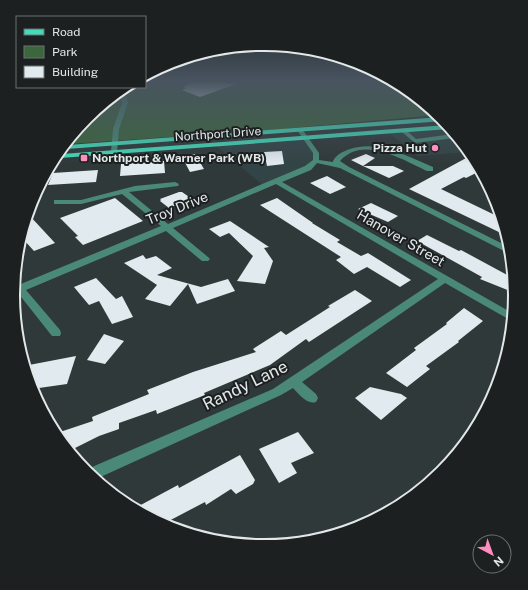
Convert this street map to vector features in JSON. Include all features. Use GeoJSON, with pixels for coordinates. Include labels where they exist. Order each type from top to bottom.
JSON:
{"type":"FeatureCollection","features":[{"type":"Feature","properties":{"kind":"main road","name":"Northport Drive"},"geometry":{"type":"LineString","coordinates":[[63,156],[303,134],[433,119]]}},
{"type":"Feature","properties":{"kind":"main road","name":"Northport Drive"},"geometry":{"type":"LineString","coordinates":[[69,147],[115,143],[404,131],[442,128]]}},
{"type":"Feature","properties":{"kind":"street"},"geometry":{"type":"LineString","coordinates":[[114,152],[116,129],[123,109]]}},
{"type":"Feature","properties":{"kind":"street"},"geometry":{"type":"LineString","coordinates":[[438,128],[446,133]]}},
{"type":"Feature","properties":{"kind":"street"},"geometry":{"type":"LineString","coordinates":[[404,131],[415,141],[449,136]]}},
{"type":"Feature","properties":{"kind":"street"},"geometry":{"type":"LineString","coordinates":[[303,134],[316,153],[316,161],[341,166],[503,248]]}},
{"type":"Feature","properties":{"kind":"street"},"geometry":{"type":"LineString","coordinates":[[341,166],[336,161],[339,157],[354,149],[366,147],[381,149],[430,169]]}},
{"type":"Feature","properties":{"kind":"street","name":"Troy Drive"},"geometry":{"type":"LineString","coordinates":[[20,289],[277,182],[308,168],[316,161]]}},
{"type":"Feature","properties":{"kind":"street","name":"Hanover Street"},"geometry":{"type":"LineString","coordinates":[[277,182],[507,316]]}},
{"type":"Feature","properties":{"kind":"street"},"geometry":{"type":"LineString","coordinates":[[57,202],[81,202],[135,188],[175,184]]}},
{"type":"Feature","properties":{"kind":"street"},"geometry":{"type":"LineString","coordinates":[[123,191],[205,259]]}},
{"type":"Feature","properties":{"kind":"street","name":"Randy Lane"},"geometry":{"type":"LineString","coordinates":[[96,472],[277,392],[444,279]]}},
{"type":"Feature","properties":{"kind":"street"},"geometry":{"type":"LineString","coordinates":[[20,293],[56,332]]}},
{"type":"Feature","properties":{"kind":"street"},"geometry":{"type":"LineString","coordinates":[[293,381],[312,398]]}},
{"type":"Feature","properties":{"kind":"shaded area"},"geometry":{"type":"Polygon","coordinates":[[[442,128],[462,152],[418,156],[388,132],[442,128]]]}},
{"type":"Feature","properties":{"kind":"shaded area"},"geometry":{"type":"Polygon","coordinates":[[[306,138],[312,147],[316,161],[265,187],[215,145],[306,138]]]}},
{"type":"Feature","properties":{"kind":"green space"},"geometry":{"type":"Polygon","coordinates":[[[107,109],[421,109],[429,116],[270,130],[72,144],[91,122],[107,109]]]}},
{"type":"Feature","properties":{"kind":"building"},"geometry":{"type":"Polygon","coordinates":[[[282,151],[284,164],[267,166],[264,152],[282,151]]]}},
{"type":"Feature","properties":{"kind":"building"},"geometry":{"type":"Polygon","coordinates":[[[195,154],[204,169],[190,172],[182,157],[195,154]]]}},
{"type":"Feature","properties":{"kind":"building"},"geometry":{"type":"Polygon","coordinates":[[[366,154],[375,158],[363,166],[351,160],[366,154]]]}},
{"type":"Feature","properties":{"kind":"building"},"geometry":{"type":"Polygon","coordinates":[[[466,158],[475,173],[466,178],[464,177],[441,189],[494,215],[500,233],[409,189],[466,158]]]}},
{"type":"Feature","properties":{"kind":"building"},"geometry":{"type":"Polygon","coordinates":[[[164,161],[165,173],[120,176],[121,164],[164,161]]]}},
{"type":"Feature","properties":{"kind":"building"},"geometry":{"type":"Polygon","coordinates":[[[363,166],[393,166],[404,171],[389,178],[363,166]]]}},
{"type":"Feature","properties":{"kind":"building"},"geometry":{"type":"Polygon","coordinates":[[[98,170],[96,182],[48,185],[53,173],[98,170]]]}},
{"type":"Feature","properties":{"kind":"building"},"geometry":{"type":"Polygon","coordinates":[[[327,176],[346,187],[330,194],[310,183],[327,176]]]}},
{"type":"Feature","properties":{"kind":"building"},"geometry":{"type":"Polygon","coordinates":[[[182,192],[192,199],[169,208],[160,201],[160,199],[182,192]]]}},
{"type":"Feature","properties":{"kind":"building"},"geometry":{"type":"Polygon","coordinates":[[[115,198],[143,221],[83,245],[75,237],[78,236],[60,218],[115,198]]]}},
{"type":"Feature","properties":{"kind":"building"},"geometry":{"type":"Polygon","coordinates":[[[277,198],[312,223],[340,240],[337,242],[361,256],[368,253],[411,280],[400,287],[367,267],[354,274],[336,260],[341,257],[260,205],[277,198]]]}},
{"type":"Feature","properties":{"kind":"building"},"geometry":{"type":"Polygon","coordinates":[[[371,203],[398,216],[388,222],[358,209],[371,203]]]}},
{"type":"Feature","properties":{"kind":"building"},"geometry":{"type":"Polygon","coordinates":[[[32,219],[55,243],[34,251],[26,242],[32,219]]]}},
{"type":"Feature","properties":{"kind":"building"},"geometry":{"type":"Polygon","coordinates":[[[230,221],[269,247],[264,248],[273,261],[265,284],[237,281],[253,256],[229,233],[220,237],[209,229],[230,221]]]}},
{"type":"Feature","properties":{"kind":"building"},"geometry":{"type":"Polygon","coordinates":[[[427,235],[459,251],[461,250],[507,275],[508,290],[480,279],[482,277],[417,241],[427,235]]]}},
{"type":"Feature","properties":{"kind":"building"},"geometry":{"type":"Polygon","coordinates":[[[143,255],[146,259],[156,256],[172,268],[157,275],[201,287],[228,279],[235,291],[197,304],[188,284],[170,306],[145,299],[157,285],[124,263],[143,255]]]}},
{"type":"Feature","properties":{"kind":"building"},"geometry":{"type":"Polygon","coordinates":[[[96,278],[116,299],[122,296],[133,317],[112,324],[99,301],[89,305],[74,287],[96,278]]]}},
{"type":"Feature","properties":{"kind":"building"},"geometry":{"type":"Polygon","coordinates":[[[355,290],[372,301],[309,342],[306,339],[270,365],[204,393],[205,395],[157,414],[156,410],[119,423],[119,429],[99,436],[74,448],[61,432],[93,421],[92,417],[149,394],[147,390],[193,372],[256,352],[253,349],[281,331],[286,335],[330,307],[328,306],[355,290]]]}},
{"type":"Feature","properties":{"kind":"building"},"geometry":{"type":"Polygon","coordinates":[[[464,308],[483,321],[458,341],[459,342],[426,366],[430,369],[407,387],[386,373],[416,350],[414,348],[447,324],[446,323],[464,308]]]}},
{"type":"Feature","properties":{"kind":"building"},"geometry":{"type":"Polygon","coordinates":[[[104,334],[124,341],[105,364],[87,360],[104,334]]]}},
{"type":"Feature","properties":{"kind":"building"},"geometry":{"type":"Polygon","coordinates":[[[76,356],[67,384],[39,388],[30,365],[76,356]]]}},
{"type":"Feature","properties":{"kind":"building"},"geometry":{"type":"Polygon","coordinates":[[[370,387],[401,394],[407,398],[381,420],[355,398],[370,387]]]}},
{"type":"Feature","properties":{"kind":"building"},"geometry":{"type":"Polygon","coordinates":[[[298,432],[314,453],[291,463],[297,473],[279,483],[259,449],[298,432]]]}},
{"type":"Feature","properties":{"kind":"building"},"geometry":{"type":"Polygon","coordinates":[[[240,455],[255,480],[253,484],[236,494],[231,489],[206,505],[205,502],[171,520],[140,505],[178,485],[179,488],[240,455]]]}},
{"type":"Feature","properties":{"kind":"place","name":"Pizza Hut"},"geometry":{"type":"Point","coordinates":[435,148]}},
{"type":"Feature","properties":{"kind":"place","name":"Northport & Warner Park (WB)"},"geometry":{"type":"Point","coordinates":[84,158]}}]}
